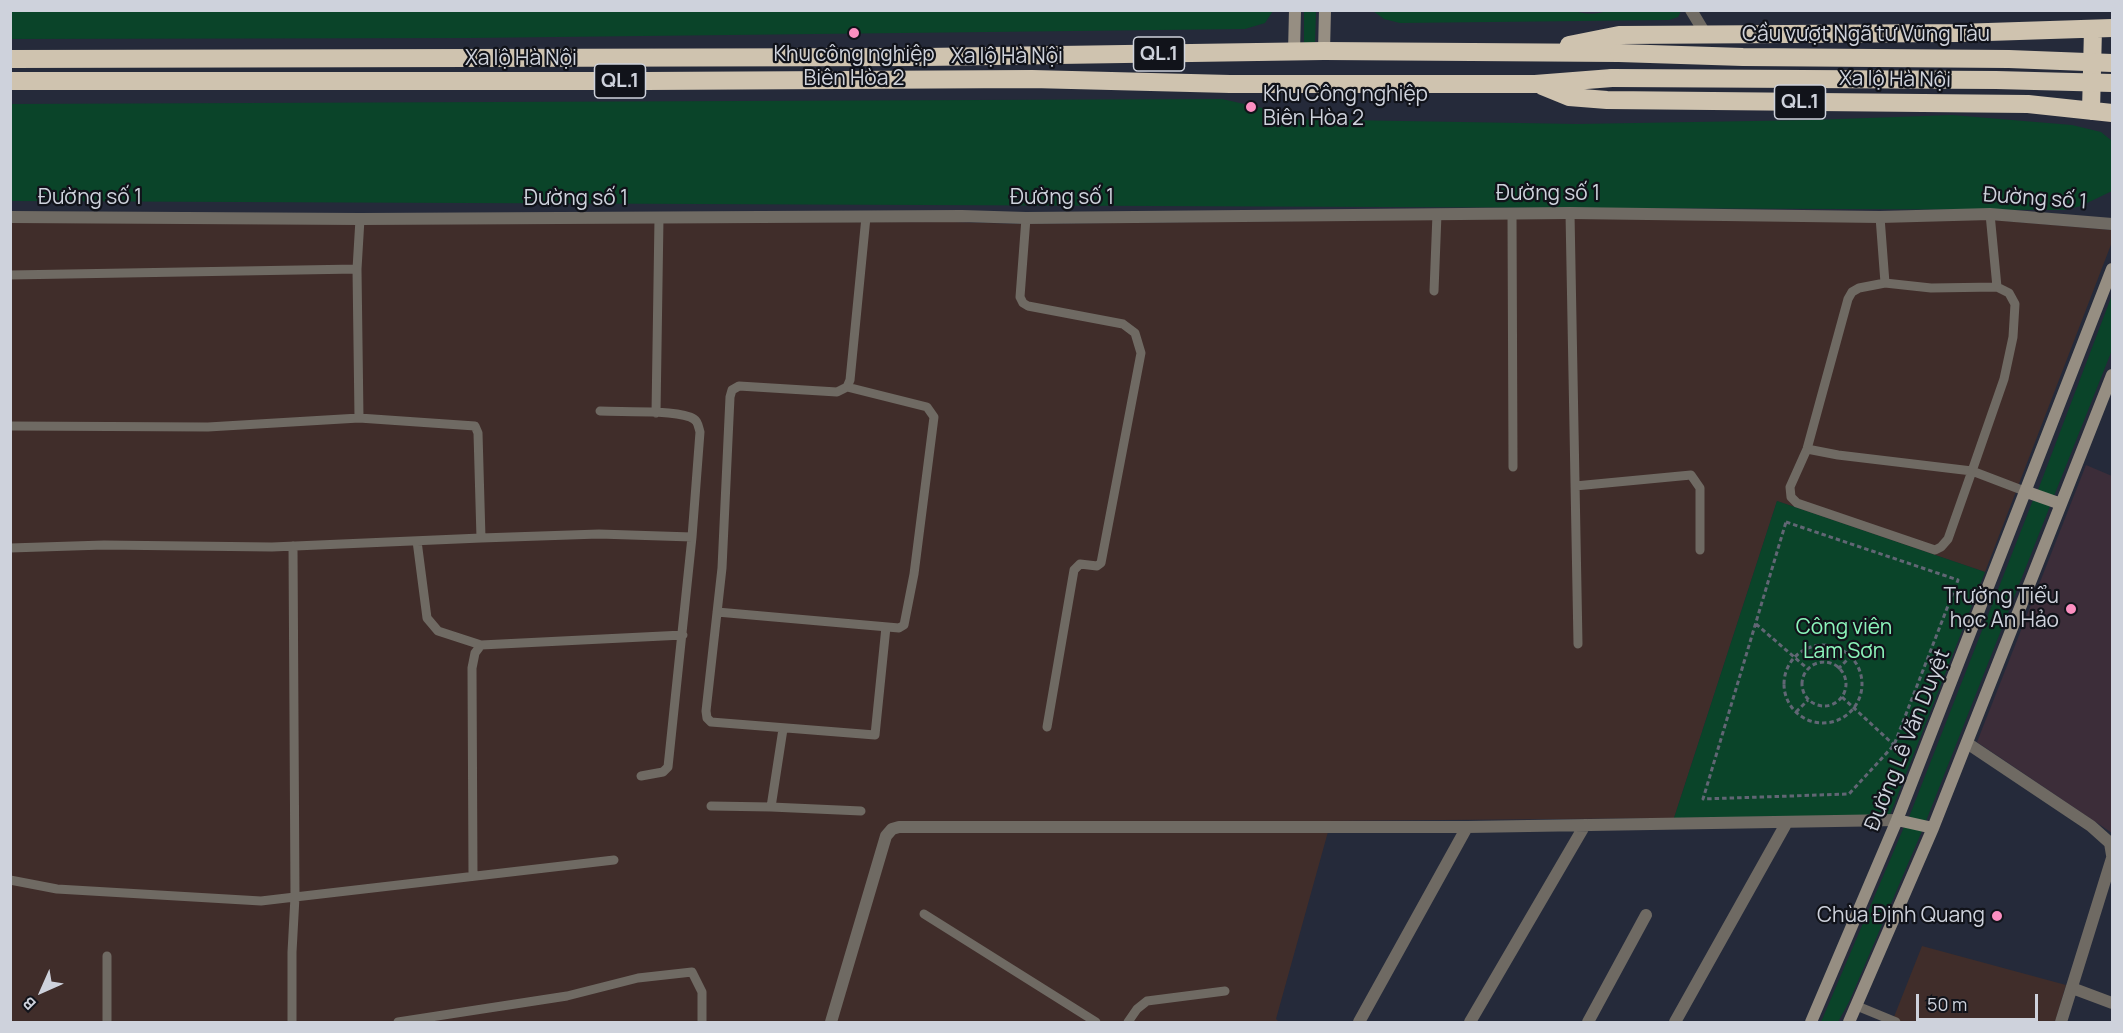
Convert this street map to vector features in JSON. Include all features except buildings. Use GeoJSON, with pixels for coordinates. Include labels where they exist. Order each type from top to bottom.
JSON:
{"type":"FeatureCollection","features":[{"type":"Feature","properties":{"kind":"highway","name":"QL.1"},"geometry":{"type":"LineString","coordinates":[[1294,52],[1530,52],[1619,35],[1957,33],[2112,28]]}},
{"type":"Feature","properties":{"kind":"highway"},"geometry":{"type":"LineString","coordinates":[[2091,111],[2093,29]]}},
{"type":"Feature","properties":{"kind":"highway","name":"Xa lộ Hà Nội"},"geometry":{"type":"LineString","coordinates":[[10,59],[817,57],[1294,52]]}},
{"type":"Feature","properties":{"kind":"highway","name":"Cầu vượt Ngã tư Vũng Tàu"},"geometry":{"type":"LineString","coordinates":[[1530,52],[1743,57],[2009,59],[2112,63]]}},
{"type":"Feature","properties":{"kind":"highway","name":"Xa lộ Hà Nội"},"geometry":{"type":"LineString","coordinates":[[10,81],[1032,79],[1230,84],[1535,84],[1612,78]]}},
{"type":"Feature","properties":{"kind":"highway","name":"Cầu vượt Ngã tư Vũng Tàu"},"geometry":{"type":"LineString","coordinates":[[1612,78],[1996,80],[2112,83]]}},
{"type":"Feature","properties":{"kind":"highway","name":"Xa lộ Hà Nội"},"geometry":{"type":"LineString","coordinates":[[1535,84],[1569,97],[1607,100],[2028,104],[2112,113]]}},
{"type":"Feature","properties":{"kind":"main road"},"geometry":{"type":"LineString","coordinates":[[1294,52],[1295,10]]}},
{"type":"Feature","properties":{"kind":"main road"},"geometry":{"type":"LineString","coordinates":[[1324,51],[1325,10]]}},
{"type":"Feature","properties":{"kind":"main road","name":"Đường Lê Văn Duyệt"},"geometry":{"type":"LineString","coordinates":[[1811,1023],[1898,820],[2112,269]]}},
{"type":"Feature","properties":{"kind":"main road"},"geometry":{"type":"LineString","coordinates":[[1849,1023],[1933,828],[2112,375]]}},
{"type":"Feature","properties":{"kind":"main road"},"geometry":{"type":"LineString","coordinates":[[2027,492],[2061,504]]}},
{"type":"Feature","properties":{"kind":"main road"},"geometry":{"type":"LineString","coordinates":[[1898,820],[1933,828]]}},
{"type":"Feature","properties":{"kind":"street"},"geometry":{"type":"LineString","coordinates":[[1690,10],[1706,34]]}},
{"type":"Feature","properties":{"kind":"street","name":"Đường số 1"},"geometry":{"type":"LineString","coordinates":[[10,217],[1026,218],[1570,213],[1880,217],[1990,214],[2112,224]]}},
{"type":"Feature","properties":{"kind":"street"},"geometry":{"type":"LineString","coordinates":[[1967,743],[2091,826],[2110,843],[2112,856],[2061,1023]]}},
{"type":"Feature","properties":{"kind":"street"},"geometry":{"type":"LineString","coordinates":[[831,1023],[886,836],[892,829],[899,827],[1467,827],[1898,820]]}},
{"type":"Feature","properties":{"kind":"street"},"geometry":{"type":"LineString","coordinates":[[1675,1023],[1787,822]]}},
{"type":"Feature","properties":{"kind":"street"},"geometry":{"type":"LineString","coordinates":[[1470,1023],[1585,825]]}},
{"type":"Feature","properties":{"kind":"street"},"geometry":{"type":"LineString","coordinates":[[1359,1023],[1467,827]]}},
{"type":"Feature","properties":{"kind":"street"},"geometry":{"type":"LineString","coordinates":[[1588,1023],[1646,915]]}},
{"type":"Feature","properties":{"kind":"street"},"geometry":{"type":"LineString","coordinates":[[2072,988],[2112,1003]]}},
{"type":"Feature","properties":{"kind":"lane"},"geometry":{"type":"LineString","coordinates":[[1512,213],[1513,467]]}},
{"type":"Feature","properties":{"kind":"lane"},"geometry":{"type":"LineString","coordinates":[[1570,213],[1578,644]]}},
{"type":"Feature","properties":{"kind":"lane"},"geometry":{"type":"LineString","coordinates":[[1434,291],[1437,214]]}},
{"type":"Feature","properties":{"kind":"lane"},"geometry":{"type":"LineString","coordinates":[[1990,214],[1997,287]]}},
{"type":"Feature","properties":{"kind":"lane"},"geometry":{"type":"LineString","coordinates":[[866,217],[850,380],[847,387],[837,392],[739,386],[732,390],[722,568],[707,718],[711,722],[875,735],[886,627]]}},
{"type":"Feature","properties":{"kind":"lane"},"geometry":{"type":"LineString","coordinates":[[1880,217],[1885,282]]}},
{"type":"Feature","properties":{"kind":"lane"},"geometry":{"type":"LineString","coordinates":[[656,413],[659,218]]}},
{"type":"Feature","properties":{"kind":"lane"},"geometry":{"type":"LineString","coordinates":[[1026,218],[1020,297],[1023,303],[1028,306],[1123,324],[1135,333],[1141,353],[1101,563],[1097,566],[1080,564],[1074,570],[1047,727]]}},
{"type":"Feature","properties":{"kind":"lane"},"geometry":{"type":"LineString","coordinates":[[359,418],[357,269],[360,219]]}},
{"type":"Feature","properties":{"kind":"lane"},"geometry":{"type":"LineString","coordinates":[[10,275],[357,269]]}},
{"type":"Feature","properties":{"kind":"lane"},"geometry":{"type":"LineString","coordinates":[[1885,282],[1931,288],[1997,287],[2009,293],[2015,304],[2013,337],[2004,379],[1948,539],[1941,547],[1935,550],[1797,503],[1791,497],[1790,487],[1807,449],[1848,299],[1852,292],[1885,282]]}},
{"type":"Feature","properties":{"kind":"lane"},"geometry":{"type":"LineString","coordinates":[[717,612],[899,628],[904,625],[914,574],[934,417],[927,407],[847,387]]}},
{"type":"Feature","properties":{"kind":"lane"},"geometry":{"type":"LineString","coordinates":[[600,411],[691,417],[698,422],[700,432],[683,635],[668,767],[663,771],[641,776]]}},
{"type":"Feature","properties":{"kind":"lane"},"geometry":{"type":"LineString","coordinates":[[10,426],[208,427],[359,418],[475,426],[478,433],[481,538]]}},
{"type":"Feature","properties":{"kind":"lane"},"geometry":{"type":"LineString","coordinates":[[1807,449],[1838,455],[1972,471],[2027,492]]}},
{"type":"Feature","properties":{"kind":"lane"},"geometry":{"type":"LineString","coordinates":[[1575,486],[1691,475],[1700,488],[1700,550]]}},
{"type":"Feature","properties":{"kind":"lane"},"geometry":{"type":"LineString","coordinates":[[10,548],[104,545],[292,546],[599,534],[692,537]]}},
{"type":"Feature","properties":{"kind":"lane"},"geometry":{"type":"LineString","coordinates":[[417,541],[427,618],[438,631],[481,645],[683,635]]}},
{"type":"Feature","properties":{"kind":"lane"},"geometry":{"type":"LineString","coordinates":[[292,546],[295,897],[292,1023]]}},
{"type":"Feature","properties":{"kind":"lane"},"geometry":{"type":"LineString","coordinates":[[473,876],[472,668],[475,653],[481,645]]}},
{"type":"Feature","properties":{"kind":"lane"},"geometry":{"type":"LineString","coordinates":[[771,807],[783,729]]}},
{"type":"Feature","properties":{"kind":"lane"},"geometry":{"type":"LineString","coordinates":[[711,806],[861,811]]}},
{"type":"Feature","properties":{"kind":"lane"},"geometry":{"type":"LineString","coordinates":[[10,880],[80,891],[261,901],[614,860]]}},
{"type":"Feature","properties":{"kind":"lane"},"geometry":{"type":"LineString","coordinates":[[924,914],[1096,1023]]}},
{"type":"Feature","properties":{"kind":"lane"},"geometry":{"type":"LineString","coordinates":[[107,956],[107,1023]]}},
{"type":"Feature","properties":{"kind":"lane"},"geometry":{"type":"LineString","coordinates":[[398,1023],[567,996],[638,978],[692,972],[702,992],[702,1023]]}},
{"type":"Feature","properties":{"kind":"lane"},"geometry":{"type":"LineString","coordinates":[[1128,1023],[1147,1001],[1225,990]]}},
{"type":"Feature","properties":{"kind":"lane"},"geometry":{"type":"LineString","coordinates":[[1857,1006],[1896,1023]]}},
{"type":"Feature","properties":{"kind":"path"},"geometry":{"type":"LineString","coordinates":[[1786,522],[1958,580],[1894,745],[1849,794],[1703,799],[1786,522]]}},
{"type":"Feature","properties":{"kind":"path"},"geometry":{"type":"LineString","coordinates":[[1756,624],[1808,669]]}},
{"type":"Feature","properties":{"kind":"path"},"geometry":{"type":"LineString","coordinates":[[1817,644],[1831,645],[1844,650],[1860,670],[1863,683],[1861,697],[1855,708],[1845,717],[1821,724],[1808,721],[1796,712],[1787,698],[1784,680],[1787,667],[1794,657],[1805,648],[1817,644]]}},
{"type":"Feature","properties":{"kind":"path"},"geometry":{"type":"LineString","coordinates":[[1838,669],[1851,656]]}},
{"type":"Feature","properties":{"kind":"path"},"geometry":{"type":"LineString","coordinates":[[1821,663],[1828,663],[1838,669],[1846,683],[1842,697],[1837,702],[1823,706],[1808,700],[1802,689],[1802,682],[1808,669],[1821,663]]}},
{"type":"Feature","properties":{"kind":"path"},"geometry":{"type":"LineString","coordinates":[[1842,697],[1894,745]]}},
{"type":"Feature","properties":{"kind":"path"},"geometry":{"type":"LineString","coordinates":[[1796,712],[1808,700]]}},
{"type":"Feature","properties":{"kind":"shaded area"},"geometry":{"type":"Polygon","coordinates":[[[1574,218],[1994,220],[2112,230],[2112,242],[1985,572],[1777,501],[1674,818],[1331,821],[1276,1019],[1279,1022],[11,1022],[11,223],[954,222],[1021,224],[1574,218]]]}},
{"type":"Feature","properties":{"kind":"shaded area","name":"Trường Tiểu học An Hảo"},"geometry":{"type":"Polygon","coordinates":[[[2086,465],[2112,476],[2112,833],[1977,742],[2086,465]]]}},
{"type":"Feature","properties":{"kind":"shaded area"},"geometry":{"type":"Polygon","coordinates":[[[1922,946],[2066,985],[2055,1022],[1892,1022],[1922,946]]]}},
{"type":"Feature","properties":{"kind":"green space"},"geometry":{"type":"Polygon","coordinates":[[[1572,10],[1591,14],[1609,10],[1681,11],[1678,17],[1669,20],[1400,23],[1384,19],[1373,11],[1572,10]]]}},
{"type":"Feature","properties":{"kind":"green space"},"geometry":{"type":"Polygon","coordinates":[[[10,11],[1273,11],[1265,23],[1245,29],[471,38],[11,39],[10,11]]]}},
{"type":"Feature","properties":{"kind":"green space"},"geometry":{"type":"Polygon","coordinates":[[[1304,11],[1316,11],[1315,42],[1304,43],[1304,11]]]}},
{"type":"Feature","properties":{"kind":"green space"},"geometry":{"type":"Polygon","coordinates":[[[1222,99],[1271,110],[1286,119],[1577,124],[1952,115],[2072,125],[2101,132],[2112,141],[2112,191],[2081,206],[2064,210],[11,201],[11,104],[1222,99]]]}},
{"type":"Feature","properties":{"kind":"green space"},"geometry":{"type":"Polygon","coordinates":[[[2112,295],[2112,350],[2054,496],[2038,490],[2112,295]]]}},
{"type":"Feature","properties":{"kind":"green space"},"geometry":{"type":"Polygon","coordinates":[[[2033,500],[2050,506],[1926,821],[1909,817],[2033,500]]]}},
{"type":"Feature","properties":{"kind":"green space","name":"Công viên Lam Sơn"},"geometry":{"type":"Polygon","coordinates":[[[1777,501],[1985,572],[1890,815],[1674,818],[1777,501]]]}},
{"type":"Feature","properties":{"kind":"green space"},"geometry":{"type":"Polygon","coordinates":[[[1904,827],[1922,831],[1849,1002],[1838,1022],[1821,1022],[1904,827]]]}},
{"type":"Feature","properties":{"kind":"place","name":"Khu công nghiệp Biên Hòa 2"},"geometry":{"type":"Point","coordinates":[854,33]}},
{"type":"Feature","properties":{"kind":"place","name":"Khu Công nghiệp Biên Hòa 2"},"geometry":{"type":"Point","coordinates":[1251,107]}},
{"type":"Feature","properties":{"kind":"place","name":"Trường Tiểu học An Hảo"},"geometry":{"type":"Point","coordinates":[2071,609]}},
{"type":"Feature","properties":{"kind":"place","name":"Chùa Định Quang"},"geometry":{"type":"Point","coordinates":[1997,916]}}]}
